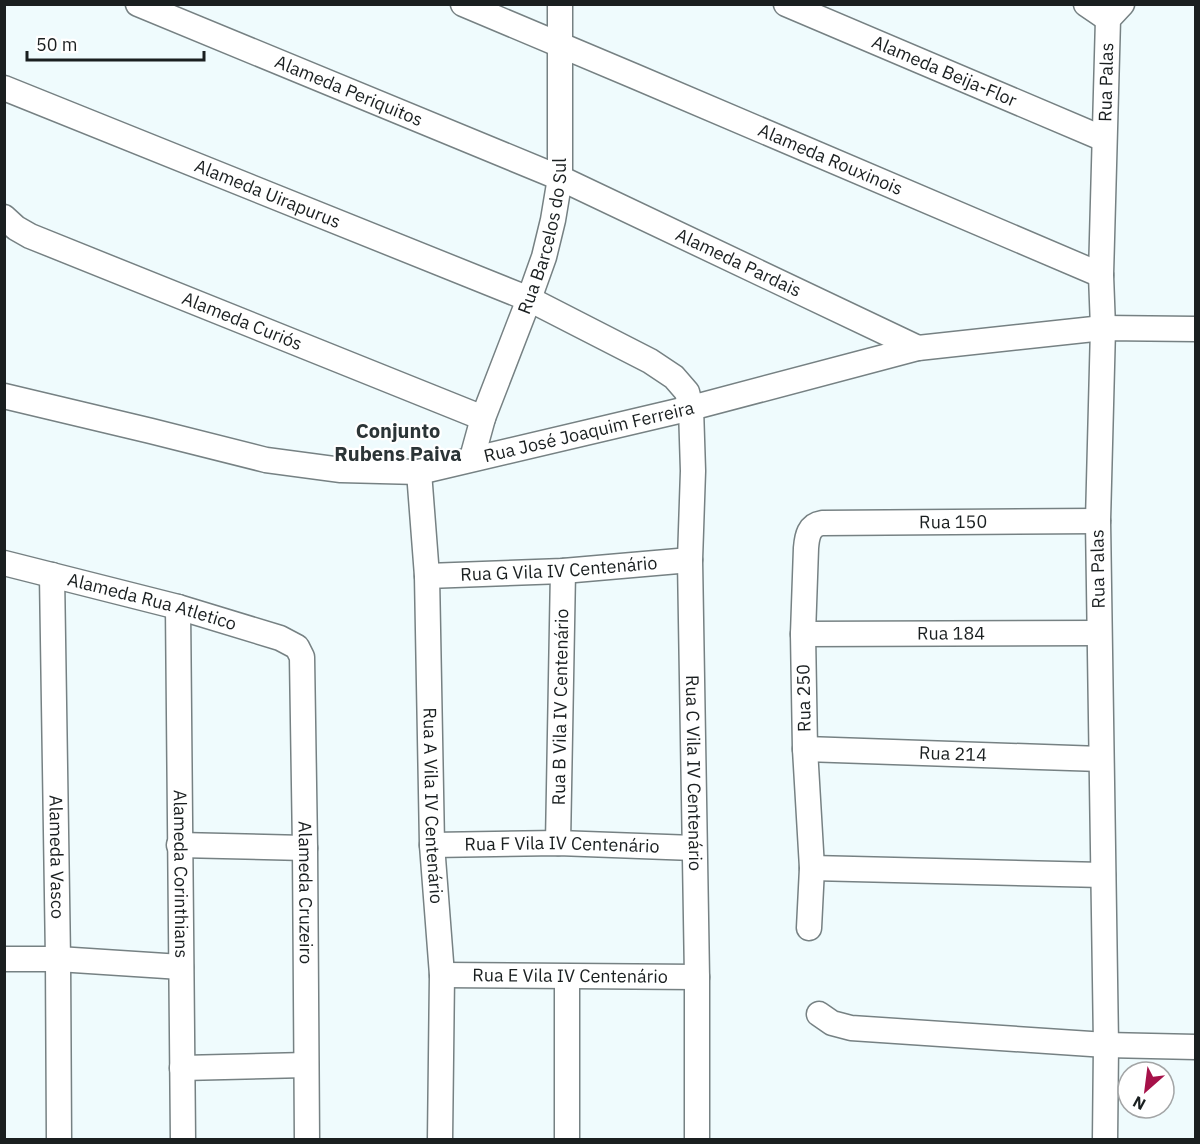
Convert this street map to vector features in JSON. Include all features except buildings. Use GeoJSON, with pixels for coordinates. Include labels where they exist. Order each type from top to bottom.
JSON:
{"type":"FeatureCollection","features":[{"type":"Feature","properties":{"kind":"street","name":"Alameda Periquitos"},"geometry":{"type":"LineString","coordinates":[[138,4],[560,178]]}},
{"type":"Feature","properties":{"kind":"street","name":"Alameda Rouxinois"},"geometry":{"type":"LineString","coordinates":[[463,4],[1101,275]]}},
{"type":"Feature","properties":{"kind":"street","name":"Rua Barcelos do Sul"},"geometry":{"type":"LineString","coordinates":[[472,458],[483,418],[544,257],[553,220],[560,178],[560,4]]}},
{"type":"Feature","properties":{"kind":"street","name":"Alameda Beija-Flor"},"geometry":{"type":"LineString","coordinates":[[786,4],[1104,139]]}},
{"type":"Feature","properties":{"kind":"street"},"geometry":{"type":"LineString","coordinates":[[1086,4],[1115,12]]}},
{"type":"Feature","properties":{"kind":"street","name":"Rua Palas"},"geometry":{"type":"LineString","coordinates":[[1105,1140],[1106,1045],[1098,521],[1103,328],[1101,275],[1104,139],[1115,12]]}},
{"type":"Feature","properties":{"kind":"street","name":"Alameda Uirapurus"},"geometry":{"type":"LineString","coordinates":[[4,88],[529,299],[651,361],[674,377],[687,392],[691,408]]}},
{"type":"Feature","properties":{"kind":"street","name":"Alameda Pardais"},"geometry":{"type":"LineString","coordinates":[[560,178],[918,348]]}},
{"type":"Feature","properties":{"kind":"street","name":"Alameda Curiós"},"geometry":{"type":"LineString","coordinates":[[5,217],[16,228],[30,236],[483,418]]}},
{"type":"Feature","properties":{"kind":"street","name":"Rua José Joaquim Ferreira"},"geometry":{"type":"LineString","coordinates":[[4,396],[266,460],[341,470],[418,472],[691,408],[918,348],[1103,328],[1196,329]]}},
{"type":"Feature","properties":{"kind":"street","name":"Rua C Vila IV Centenário"},"geometry":{"type":"LineString","coordinates":[[691,408],[693,471],[690,560],[697,977],[697,1140]]}},
{"type":"Feature","properties":{"kind":"street","name":"Rua A Vila IV Centenário"},"geometry":{"type":"LineString","coordinates":[[418,472],[427,576],[432,845],[442,975],[440,1140]]}},
{"type":"Feature","properties":{"kind":"street","name":"Rua 150"},"geometry":{"type":"LineString","coordinates":[[810,530],[815,524],[822,523],[1098,521]]}},
{"type":"Feature","properties":{"kind":"street","name":"Rua 250"},"geometry":{"type":"LineString","coordinates":[[809,928],[812,868],[805,749],[803,634],[806,548],[810,530]]}},
{"type":"Feature","properties":{"kind":"street","name":"Rua G Vila IV Centenário"},"geometry":{"type":"LineString","coordinates":[[427,576],[563,571],[690,560]]}},
{"type":"Feature","properties":{"kind":"street","name":"Alameda Rua Atletico"},"geometry":{"type":"LineString","coordinates":[[4,563],[178,607],[280,638],[297,647]]}},
{"type":"Feature","properties":{"kind":"street","name":"Rua B Vila IV Centenário"},"geometry":{"type":"LineString","coordinates":[[558,843],[563,571]]}},
{"type":"Feature","properties":{"kind":"street","name":"Alameda Vasco"},"geometry":{"type":"LineString","coordinates":[[52,575],[59,1140]]}},
{"type":"Feature","properties":{"kind":"street","name":"Alameda Corinthians"},"geometry":{"type":"LineString","coordinates":[[178,607],[183,1140]]}},
{"type":"Feature","properties":{"kind":"street","name":"Rua 184"},"geometry":{"type":"LineString","coordinates":[[803,634],[1099,633]]}},
{"type":"Feature","properties":{"kind":"street","name":"Alameda Cruzeiro"},"geometry":{"type":"LineString","coordinates":[[297,647],[302,657],[307,1140]]}},
{"type":"Feature","properties":{"kind":"street","name":"Rua 214"},"geometry":{"type":"LineString","coordinates":[[805,749],[1101,759]]}},
{"type":"Feature","properties":{"kind":"street","name":"Rua F Vila IV Centenário"},"geometry":{"type":"LineString","coordinates":[[432,845],[558,843],[694,848]]}},
{"type":"Feature","properties":{"kind":"street"},"geometry":{"type":"LineString","coordinates":[[179,845],[305,848]]}},
{"type":"Feature","properties":{"kind":"street"},"geometry":{"type":"LineString","coordinates":[[812,868],[1103,875]]}},
{"type":"Feature","properties":{"kind":"street"},"geometry":{"type":"LineString","coordinates":[[4,959],[58,959],[181,967]]}},
{"type":"Feature","properties":{"kind":"street","name":"Rua E Vila IV Centenário"},"geometry":{"type":"LineString","coordinates":[[442,975],[697,977]]}},
{"type":"Feature","properties":{"kind":"street"},"geometry":{"type":"LineString","coordinates":[[567,976],[567,1140]]}},
{"type":"Feature","properties":{"kind":"street"},"geometry":{"type":"LineString","coordinates":[[819,1014],[832,1023],[851,1028],[1106,1045],[1196,1047]]}},
{"type":"Feature","properties":{"kind":"street"},"geometry":{"type":"LineString","coordinates":[[182,1068],[306,1065]]}},
{"type":"Feature","properties":{"kind":"district","name":"Conjunto Rubens Paiva"},"geometry":{"type":"Point","coordinates":[398,442]}}]}
